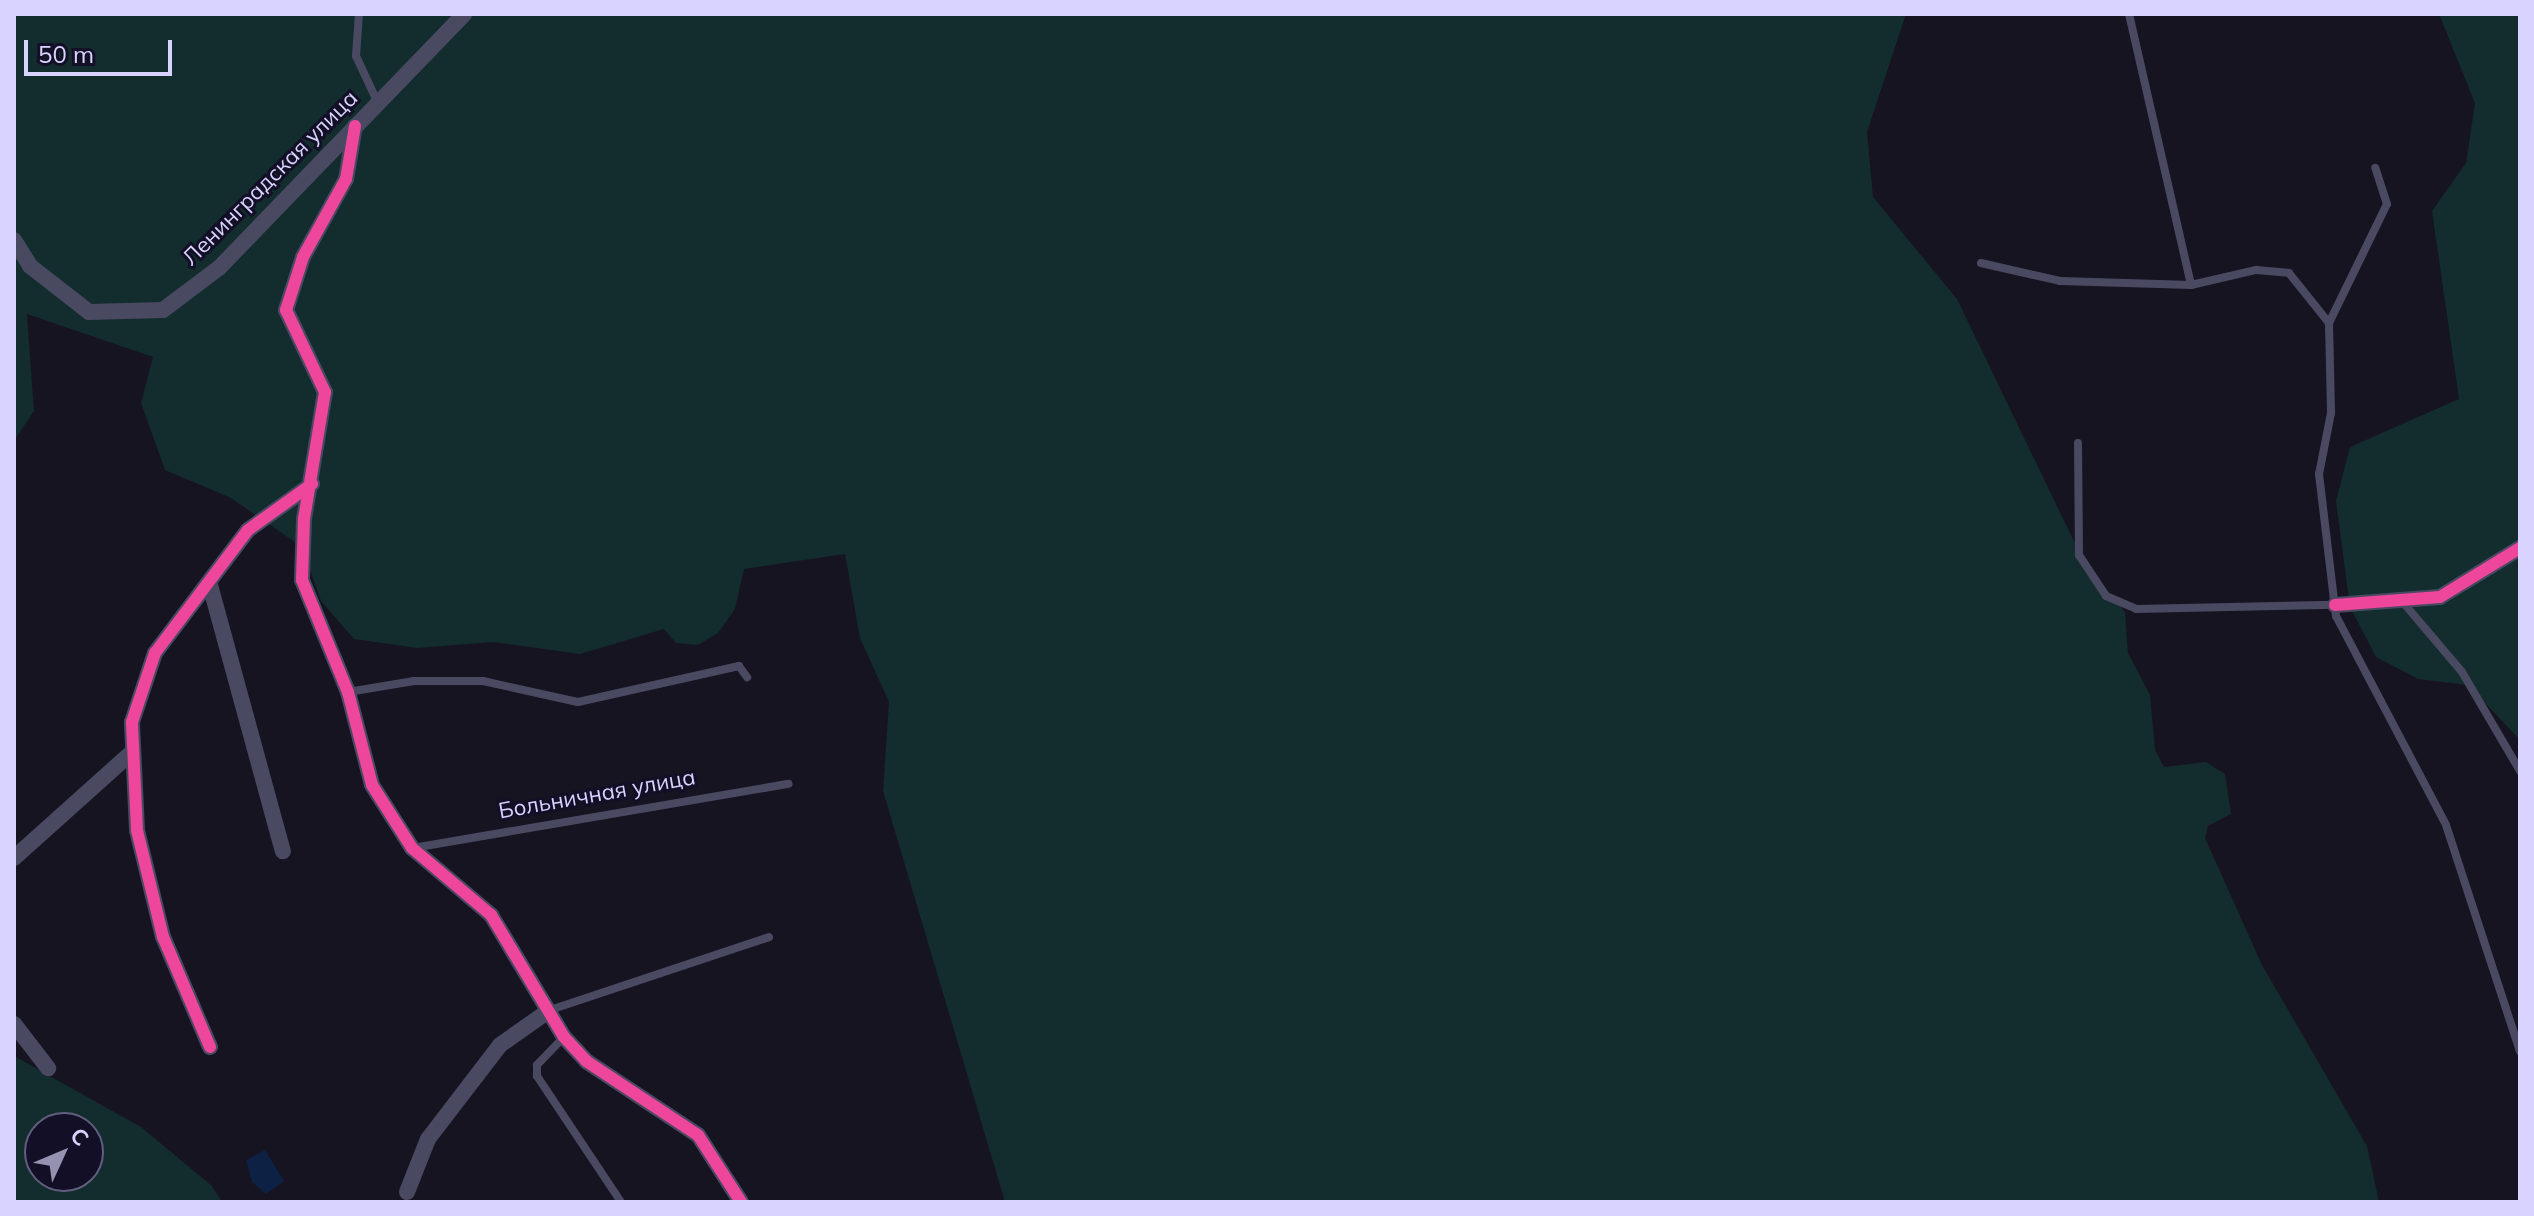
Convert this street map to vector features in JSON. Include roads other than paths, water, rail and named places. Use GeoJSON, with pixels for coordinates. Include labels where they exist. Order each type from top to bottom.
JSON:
{"type":"FeatureCollection","features":[{"type":"Feature","properties":{"kind":"street","name":"Ленинградская улица"},"geometry":{"type":"LineString","coordinates":[[14,240],[30,266],[89,312],[163,310],[219,268],[464,14]]}},
{"type":"Feature","properties":{"kind":"street"},"geometry":{"type":"LineString","coordinates":[[355,126],[346,179],[303,257],[286,310],[325,392],[302,580],[348,692],[372,785],[412,848],[491,915],[564,1037],[586,1061],[698,1135],[741,1202]]}},
{"type":"Feature","properties":{"kind":"street"},"geometry":{"type":"LineString","coordinates":[[210,1047],[163,937],[137,830],[131,753],[132,722],[155,653],[210,585],[248,530],[312,484]]}},
{"type":"Feature","properties":{"kind":"street"},"geometry":{"type":"LineString","coordinates":[[2335,605],[2440,597],[2520,548]]}},
{"type":"Feature","properties":{"kind":"street"},"geometry":{"type":"LineString","coordinates":[[210,585],[283,851]]}},
{"type":"Feature","properties":{"kind":"street"},"geometry":{"type":"LineString","coordinates":[[14,858],[131,753]]}},
{"type":"Feature","properties":{"kind":"street"},"geometry":{"type":"LineString","coordinates":[[407,1192],[428,1139],[500,1045],[547,1012]]}},
{"type":"Feature","properties":{"kind":"street"},"geometry":{"type":"LineString","coordinates":[[14,1024],[48,1068]]}},
{"type":"Feature","properties":{"kind":"lane"},"geometry":{"type":"LineString","coordinates":[[359,14],[356,56],[377,101]]}},
{"type":"Feature","properties":{"kind":"lane"},"geometry":{"type":"LineString","coordinates":[[2129,14],[2191,285]]}},
{"type":"Feature","properties":{"kind":"lane"},"geometry":{"type":"LineString","coordinates":[[2375,168],[2387,204],[2329,323],[2331,413],[2319,474],[2335,605],[2349,647],[2446,825],[2520,1051]]}},
{"type":"Feature","properties":{"kind":"lane"},"geometry":{"type":"LineString","coordinates":[[1981,263],[2060,281],[2191,285],[2256,270],[2289,273],[2329,323]]}},
{"type":"Feature","properties":{"kind":"lane"},"geometry":{"type":"LineString","coordinates":[[2078,443],[2079,555],[2106,596],[2136,609],[2335,605]]}},
{"type":"Feature","properties":{"kind":"lane"},"geometry":{"type":"LineString","coordinates":[[2400,600],[2462,672],[2520,771]]}},
{"type":"Feature","properties":{"kind":"lane"},"geometry":{"type":"LineString","coordinates":[[348,692],[414,681],[483,681],[578,702],[739,666],[747,677]]}},
{"type":"Feature","properties":{"kind":"lane","name":"Больничная улица"},"geometry":{"type":"LineString","coordinates":[[412,848],[789,784]]}},
{"type":"Feature","properties":{"kind":"lane"},"geometry":{"type":"LineString","coordinates":[[547,1012],[769,937]]}},
{"type":"Feature","properties":{"kind":"lane"},"geometry":{"type":"LineString","coordinates":[[564,1037],[537,1065],[537,1076],[621,1202]]}},
{"type":"Feature","properties":{"kind":"water"},"geometry":{"type":"Polygon","coordinates":[[[265,1150],[284,1181],[266,1194],[252,1182],[246,1160],[265,1150]]]}}]}
